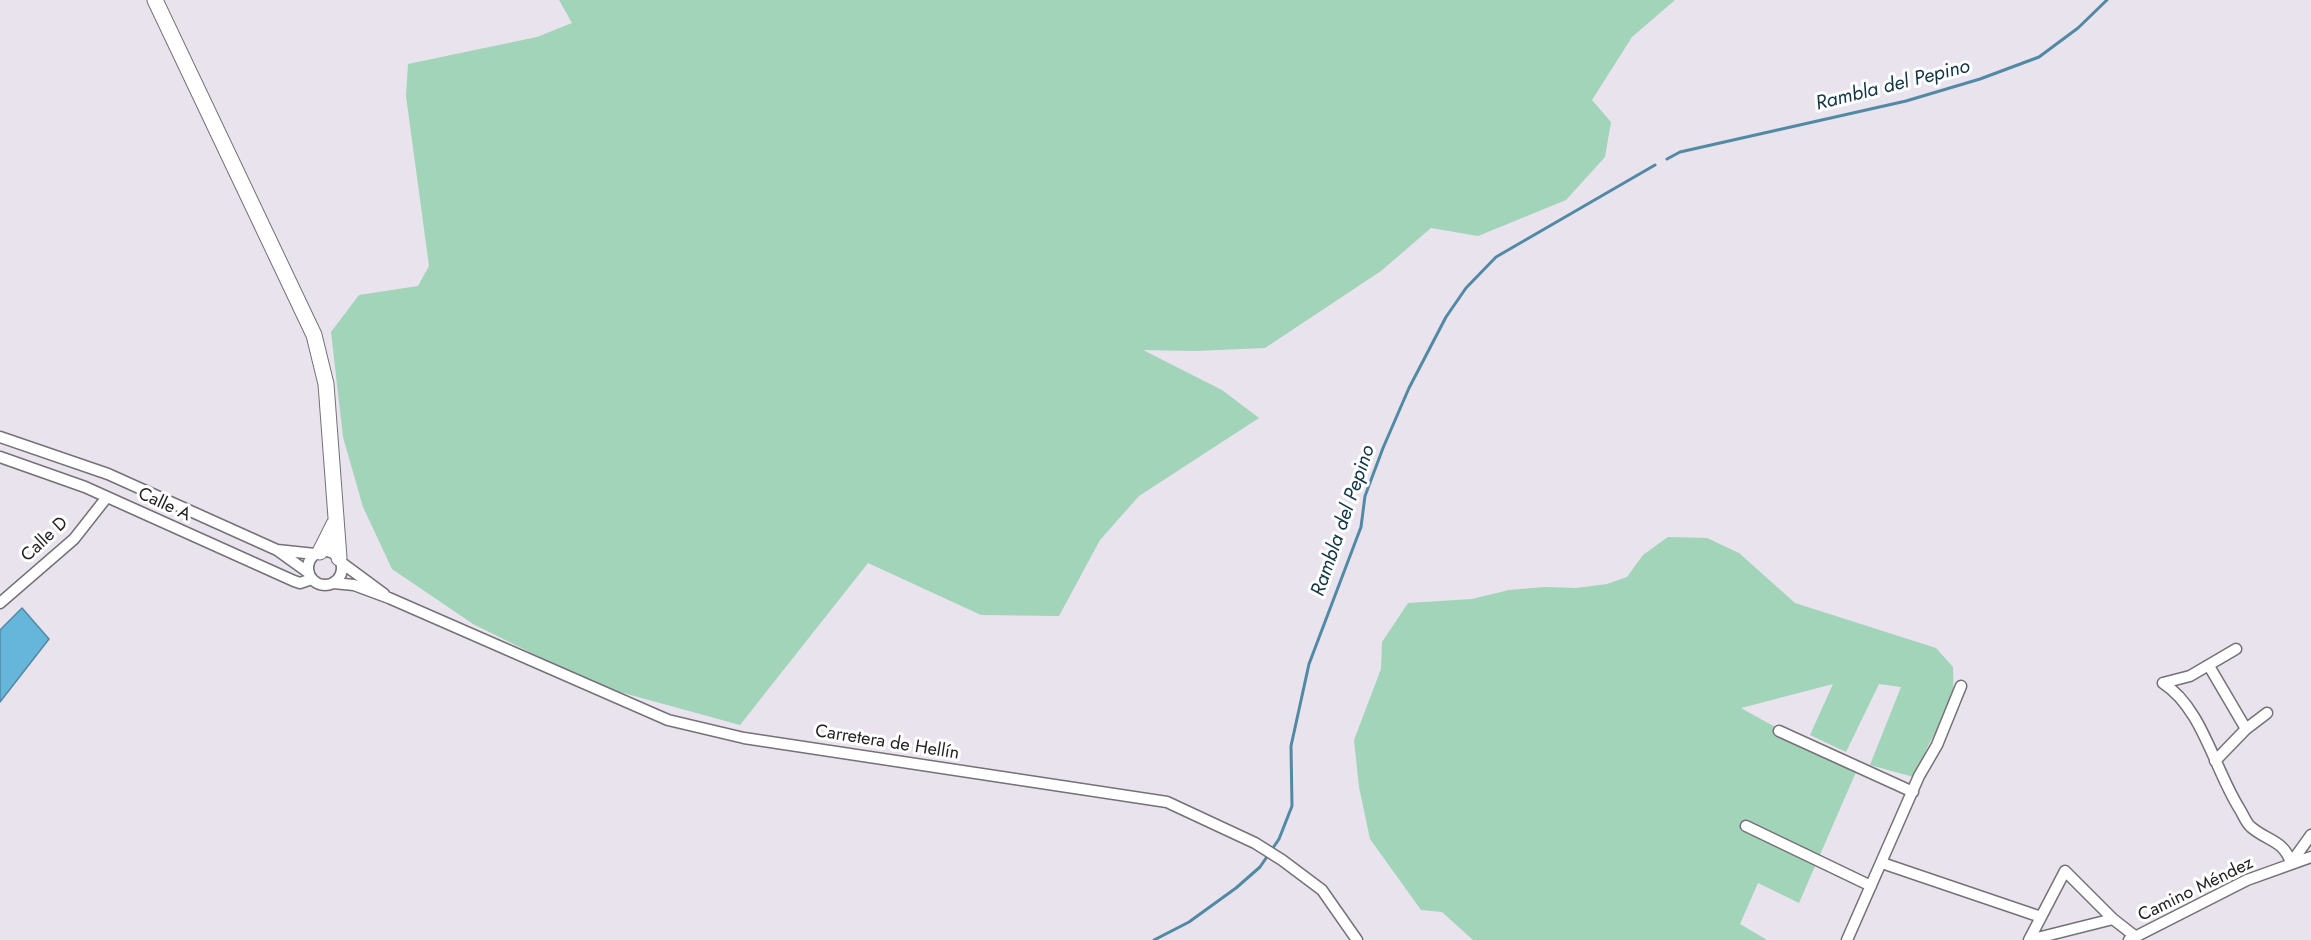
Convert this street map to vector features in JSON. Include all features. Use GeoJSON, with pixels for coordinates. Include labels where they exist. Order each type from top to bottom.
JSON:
{"type":"FeatureCollection","features":[{"type":"Feature","properties":{"kind":"street"},"geometry":{"type":"LineString","coordinates":[[155,0],[314,335],[326,384],[334,524],[340,561],[341,575],[333,583]]}},
{"type":"Feature","properties":{"kind":"street","name":"Carretera de Hellín"},"geometry":{"type":"LineString","coordinates":[[0,436],[99,470],[277,550],[322,585],[333,583],[354,585],[389,597],[668,720],[744,738],[1167,802],[1255,843],[1282,860],[1322,890],[1357,940]]}},
{"type":"Feature","properties":{"kind":"street","name":"Calle A"},"geometry":{"type":"LineString","coordinates":[[0,456],[107,497],[300,583],[310,576]]}},
{"type":"Feature","properties":{"kind":"street","name":"Calle D"},"geometry":{"type":"LineString","coordinates":[[0,603],[74,539],[107,497]]}},
{"type":"Feature","properties":{"kind":"street"},"geometry":{"type":"LineString","coordinates":[[310,576],[309,562],[318,553],[334,524]]}},
{"type":"Feature","properties":{"kind":"street","name":"Carretera de Hellín"},"geometry":{"type":"LineString","coordinates":[[277,550],[331,552],[389,597]]}},
{"type":"Feature","properties":{"kind":"street"},"geometry":{"type":"LineString","coordinates":[[2236,649],[2190,676],[2163,683],[2177,692],[2188,705],[2221,778],[2251,827],[2278,841],[2288,852],[2291,863],[2311,835]]}},
{"type":"Feature","properties":{"kind":"street"},"geometry":{"type":"LineString","coordinates":[[2209,666],[2246,729]]}},
{"type":"Feature","properties":{"kind":"street"},"geometry":{"type":"LineString","coordinates":[[1847,940],[1913,792],[1937,745],[1961,686]]}},
{"type":"Feature","properties":{"kind":"street"},"geometry":{"type":"LineString","coordinates":[[2215,761],[2246,729],[2267,713]]}},
{"type":"Feature","properties":{"kind":"street"},"geometry":{"type":"LineString","coordinates":[[1779,731],[1913,792]]}},
{"type":"Feature","properties":{"kind":"street"},"geometry":{"type":"LineString","coordinates":[[1746,826],[1872,886]]}},
{"type":"Feature","properties":{"kind":"street","name":"Camino Méndez"},"geometry":{"type":"LineString","coordinates":[[2133,938],[2247,880],[2311,857]]}},
{"type":"Feature","properties":{"kind":"street"},"geometry":{"type":"LineString","coordinates":[[1882,863],[2041,917]]}},
{"type":"Feature","properties":{"kind":"street"},"geometry":{"type":"LineString","coordinates":[[2029,940],[2065,871],[2133,938]]}},
{"type":"Feature","properties":{"kind":"street"},"geometry":{"type":"LineString","coordinates":[[2029,940],[2113,919]]}},
{"type":"Feature","properties":{"kind":"green space"},"geometry":{"type":"Polygon","coordinates":[[[559,0],[1675,0],[1632,37],[1592,100],[1611,122],[1605,157],[1566,200],[1478,236],[1431,228],[1381,271],[1265,348],[1196,351],[1143,350],[1222,390],[1259,418],[1139,496],[1100,540],[1059,616],[981,615],[868,563],[740,725],[598,686],[473,624],[392,569],[363,507],[343,437],[331,332],[359,295],[418,286],[429,266],[406,96],[408,64],[537,37],[572,23],[559,0]]]}},
{"type":"Feature","properties":{"kind":"green space"},"geometry":{"type":"Polygon","coordinates":[[[1668,537],[1707,538],[1739,553],[1795,603],[1936,648],[1953,667],[1952,700],[1928,746],[1917,778],[1870,765],[1901,687],[1879,684],[1846,752],[1810,735],[1833,684],[1741,708],[1856,772],[1799,903],[1758,883],[1740,924],[1767,940],[1473,940],[1442,912],[1421,910],[1370,839],[1359,787],[1354,740],[1381,669],[1382,642],[1408,603],[1472,599],[1509,590],[1545,587],[1576,588],[1607,584],[1627,577],[1643,555],[1668,537]]]}},
{"type":"Feature","properties":{"kind":"water"},"geometry":{"type":"Polygon","coordinates":[[[22,608],[49,639],[0,702],[0,630],[22,608]]]}},
{"type":"Feature","properties":{"kind":"waterway","name":"Rambla del Pepino"},"geometry":{"type":"LineString","coordinates":[[1667,159],[1680,152],[1906,101],[1980,79],[2039,57],[2078,28],[2107,0]]}},
{"type":"Feature","properties":{"kind":"waterway","name":"Rambla del Pepino"},"geometry":{"type":"LineString","coordinates":[[1154,940],[1189,922],[1236,888],[1260,867],[1279,839],[1292,806],[1291,746],[1309,664],[1361,527],[1365,496],[1383,448],[1409,388],[1446,317],[1466,288],[1496,257],[1655,165]]}}]}
